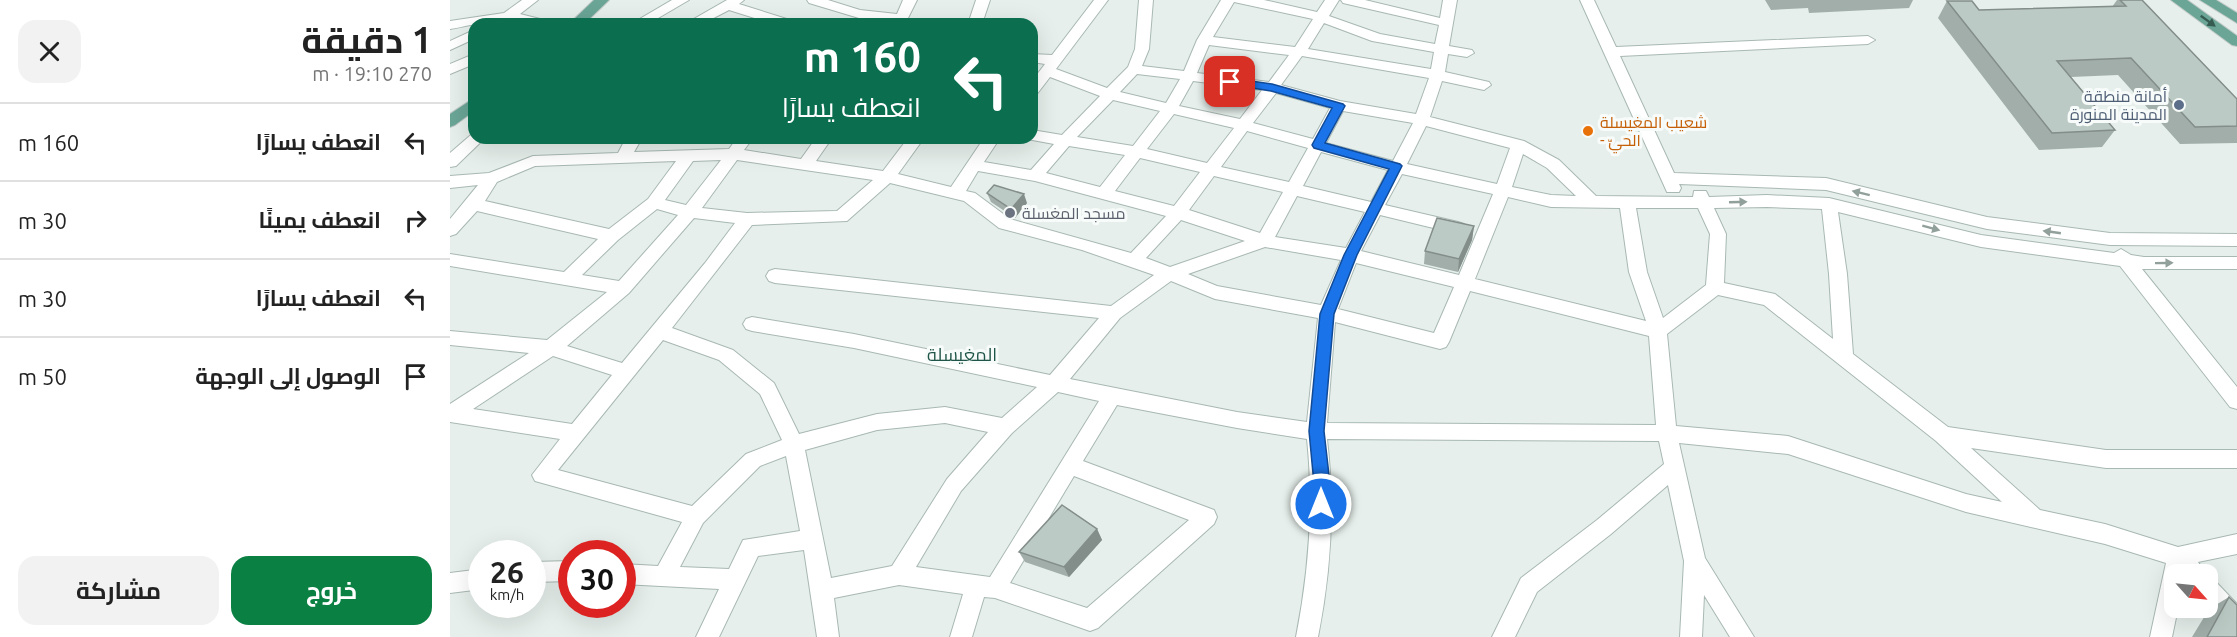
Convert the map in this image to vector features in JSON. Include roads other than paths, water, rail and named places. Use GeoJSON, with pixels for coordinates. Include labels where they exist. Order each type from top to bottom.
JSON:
{"type":"FeatureCollection","features":[{"type":"Feature","properties":{"kind":"main road"},"geometry":{"type":"LineString","coordinates":[[582,18],[602,0]]}},
{"type":"Feature","properties":{"kind":"main road"},"geometry":{"type":"LineString","coordinates":[[2178,0],[2237,42]]}},
{"type":"Feature","properties":{"kind":"main road"},"geometry":{"type":"LineString","coordinates":[[2207,0],[2237,19]]}},
{"type":"Feature","properties":{"kind":"main road"},"geometry":{"type":"LineString","coordinates":[[450,122],[468,108]]}},
{"type":"Feature","properties":{"kind":"street"},"geometry":{"type":"LineString","coordinates":[[507,18],[531,0]]}},
{"type":"Feature","properties":{"kind":"street"},"geometry":{"type":"LineString","coordinates":[[649,18],[682,0]]}},
{"type":"Feature","properties":{"kind":"street"},"geometry":{"type":"LineString","coordinates":[[814,0],[859,14],[882,18]]}},
{"type":"Feature","properties":{"kind":"street"},"geometry":{"type":"LineString","coordinates":[[901,18],[910,0]]}},
{"type":"Feature","properties":{"kind":"street"},"geometry":{"type":"LineString","coordinates":[[977,18],[983,0]]}},
{"type":"Feature","properties":{"kind":"street"},"geometry":{"type":"LineString","coordinates":[[1038,83],[1101,0]]}},
{"type":"Feature","properties":{"kind":"street"},"geometry":{"type":"LineString","coordinates":[[1035,176],[1108,94],[1134,69],[1142,49],[1146,0]]}},
{"type":"Feature","properties":{"kind":"street"},"geometry":{"type":"LineString","coordinates":[[1103,195],[1169,110],[1189,76],[1204,40],[1228,0]]}},
{"type":"Feature","properties":{"kind":"street"},"geometry":{"type":"LineString","coordinates":[[1239,0],[1283,7],[1320,17],[1377,38],[1467,53]]}},
{"type":"Feature","properties":{"kind":"street"},"geometry":{"type":"LineString","coordinates":[[1134,260],[1178,213],[1300,50],[1332,0]]}},
{"type":"Feature","properties":{"kind":"street"},"geometry":{"type":"LineString","coordinates":[[1348,0],[1446,23]]}},
{"type":"Feature","properties":{"kind":"street"},"geometry":{"type":"LineString","coordinates":[[1307,637],[1317,587],[1322,495],[1316,431],[1327,314],[1351,255],[1422,120],[1437,74],[1450,0]]}},
{"type":"Feature","properties":{"kind":"street"},"geometry":{"type":"LineString","coordinates":[[1587,0],[1680,203]]}},
{"type":"Feature","properties":{"kind":"street"},"geometry":{"type":"LineString","coordinates":[[703,18],[732,3],[772,18]]}},
{"type":"Feature","properties":{"kind":"street"},"geometry":{"type":"LineString","coordinates":[[497,18],[511,16],[519,18]]}},
{"type":"Feature","properties":{"kind":"street"},"geometry":{"type":"LineString","coordinates":[[450,25],[468,22]]}},
{"type":"Feature","properties":{"kind":"street"},"geometry":{"type":"LineString","coordinates":[[450,45],[468,37]]}},
{"type":"Feature","properties":{"kind":"street"},"geometry":{"type":"LineString","coordinates":[[1204,40],[1300,50],[1437,74],[1484,85]]}},
{"type":"Feature","properties":{"kind":"street"},"geometry":{"type":"LineString","coordinates":[[1609,52],[1868,40]]}},
{"type":"Feature","properties":{"kind":"street"},"geometry":{"type":"LineString","coordinates":[[1038,60],[1108,94],[1169,110],[1243,125],[1396,166],[1551,201],[1680,203],[1767,201],[1829,204],[1981,241],[2144,263],[2237,262]]}},
{"type":"Feature","properties":{"kind":"street"},"geometry":{"type":"LineString","coordinates":[[450,70],[468,61]]}},
{"type":"Feature","properties":{"kind":"street"},"geometry":{"type":"LineString","coordinates":[[1134,69],[1272,87],[1339,106],[1422,120],[1519,145],[1553,164],[1590,200]]}},
{"type":"Feature","properties":{"kind":"street"},"geometry":{"type":"LineString","coordinates":[[899,575],[954,485],[1005,427],[1054,384],[1114,313],[1167,275],[1264,241],[1339,106]]}},
{"type":"Feature","properties":{"kind":"street"},"geometry":{"type":"LineString","coordinates":[[1038,136],[1137,152],[1211,168],[1292,190],[1485,234]]}},
{"type":"Feature","properties":{"kind":"street"},"geometry":{"type":"LineString","coordinates":[[450,162],[470,144]]}},
{"type":"Feature","properties":{"kind":"street"},"geometry":{"type":"LineString","coordinates":[[623,157],[631,144]]}},
{"type":"Feature","properties":{"kind":"street"},"geometry":{"type":"LineString","coordinates":[[450,414],[552,348],[623,288],[691,212],[740,144]]}},
{"type":"Feature","properties":{"kind":"street"},"geometry":{"type":"LineString","coordinates":[[805,165],[820,144]]}},
{"type":"Feature","properties":{"kind":"street"},"geometry":{"type":"LineString","coordinates":[[654,203],[691,212],[747,219],[841,217],[887,177],[912,144]]}},
{"type":"Feature","properties":{"kind":"street"},"geometry":{"type":"LineString","coordinates":[[955,194],[987,144]]}},
{"type":"Feature","properties":{"kind":"street"},"geometry":{"type":"LineString","coordinates":[[450,182],[491,178],[533,161],[733,154],[887,177],[969,197],[1005,224],[1084,244],[1134,260],[1167,275],[1215,292],[1327,314],[1440,342],[1503,190],[1519,145]]}},
{"type":"Feature","properties":{"kind":"street"},"geometry":{"type":"LineString","coordinates":[[567,279],[612,236],[654,203],[688,156]]}},
{"type":"Feature","properties":{"kind":"street"},"geometry":{"type":"LineString","coordinates":[[973,165],[1035,176],[1178,213],[1264,241],[1351,255],[1658,331]]}},
{"type":"Feature","properties":{"kind":"street"},"geometry":{"type":"LineString","coordinates":[[450,230],[474,204],[491,178]]}},
{"type":"Feature","properties":{"kind":"street"},"geometry":{"type":"LineString","coordinates":[[1668,178],[1826,184],[1987,223],[2110,239],[2237,240]]}},
{"type":"Feature","properties":{"kind":"street"},"geometry":{"type":"LineString","coordinates":[[1690,179],[1718,234],[1715,288]]}},
{"type":"Feature","properties":{"kind":"street"},"geometry":{"type":"LineString","coordinates":[[1627,201],[1638,272],[1658,331],[1667,433],[1695,561],[1691,637]]}},
{"type":"Feature","properties":{"kind":"street"},"geometry":{"type":"LineString","coordinates":[[474,204],[612,236]]}},
{"type":"Feature","properties":{"kind":"street"},"geometry":{"type":"LineString","coordinates":[[1829,204],[1838,274],[1844,359]]}},
{"type":"Feature","properties":{"kind":"street"},"geometry":{"type":"LineString","coordinates":[[696,516],[542,475],[711,268],[747,219]]}},
{"type":"Feature","properties":{"kind":"street"},"geometry":{"type":"LineString","coordinates":[[2110,239],[2237,401]]}},
{"type":"Feature","properties":{"kind":"street"},"geometry":{"type":"LineString","coordinates":[[450,260],[623,288]]}},
{"type":"Feature","properties":{"kind":"street"},"geometry":{"type":"LineString","coordinates":[[775,276],[1114,313]]}},
{"type":"Feature","properties":{"kind":"street"},"geometry":{"type":"LineString","coordinates":[[1658,331],[1715,288],[1769,299],[1943,435],[2036,519]]}},
{"type":"Feature","properties":{"kind":"street"},"geometry":{"type":"LineString","coordinates":[[752,324],[828,335],[1054,384],[1279,429],[1667,433],[1788,445],[1966,503],[2105,534],[2178,557],[2185,564]]}},
{"type":"Feature","properties":{"kind":"street"},"geometry":{"type":"LineString","coordinates":[[659,331],[726,355],[767,389],[794,444],[822,590],[828,637]]}},
{"type":"Feature","properties":{"kind":"street"},"geometry":{"type":"LineString","coordinates":[[450,338],[552,348],[627,372]]}},
{"type":"Feature","properties":{"kind":"street"},"geometry":{"type":"LineString","coordinates":[[961,637],[986,586],[1070,465],[1112,396]]}},
{"type":"Feature","properties":{"kind":"street"},"geometry":{"type":"LineString","coordinates":[[450,414],[577,433]]}},
{"type":"Feature","properties":{"kind":"street"},"geometry":{"type":"LineString","coordinates":[[664,576],[696,516],[753,460],[794,444],[878,422],[945,415],[1005,427]]}},
{"type":"Feature","properties":{"kind":"street"},"geometry":{"type":"LineString","coordinates":[[1943,435],[2106,459],[2237,459]]}},
{"type":"Feature","properties":{"kind":"street"},"geometry":{"type":"LineString","coordinates":[[822,590],[899,575],[986,586],[1087,628],[1207,517],[1070,465]]}},
{"type":"Feature","properties":{"kind":"street"},"geometry":{"type":"LineString","coordinates":[[1503,637],[1529,585],[1604,527],[1675,466]]}},
{"type":"Feature","properties":{"kind":"street"},"geometry":{"type":"LineString","coordinates":[[707,637],[751,547],[812,539]]}},
{"type":"Feature","properties":{"kind":"street"},"geometry":{"type":"LineString","coordinates":[[2178,557],[2237,544]]}},
{"type":"Feature","properties":{"kind":"street"},"geometry":{"type":"LineString","coordinates":[[2161,637],[2178,557]]}},
{"type":"Feature","properties":{"kind":"street"},"geometry":{"type":"LineString","coordinates":[[1695,561],[1743,637]]}},
{"type":"Feature","properties":{"kind":"street"},"geometry":{"type":"LineString","coordinates":[[636,575],[735,580]]}},
{"type":"Feature","properties":{"kind":"street"},"geometry":{"type":"LineString","coordinates":[[450,583],[468,581]]}},
{"type":"Feature","properties":{"kind":"street"},"geometry":{"type":"LineString","coordinates":[[2218,600],[2237,620]]}},
{"type":"Feature","properties":{"kind":"place","name":"أمانة منطقة المدينة المنورة"},"geometry":{"type":"Point","coordinates":[2179,105]}},
{"type":"Feature","properties":{"kind":"place","name":"شعيب المغيسلة - الحيّ"},"geometry":{"type":"Point","coordinates":[1588,131]}},
{"type":"Feature","properties":{"kind":"place","name":"مسجد المغسلة"},"geometry":{"type":"Point","coordinates":[1010,213]}},
{"type":"Feature","properties":{"kind":"district","name":"المغيسلة"},"geometry":{"type":"Point","coordinates":[962,355]}}]}
